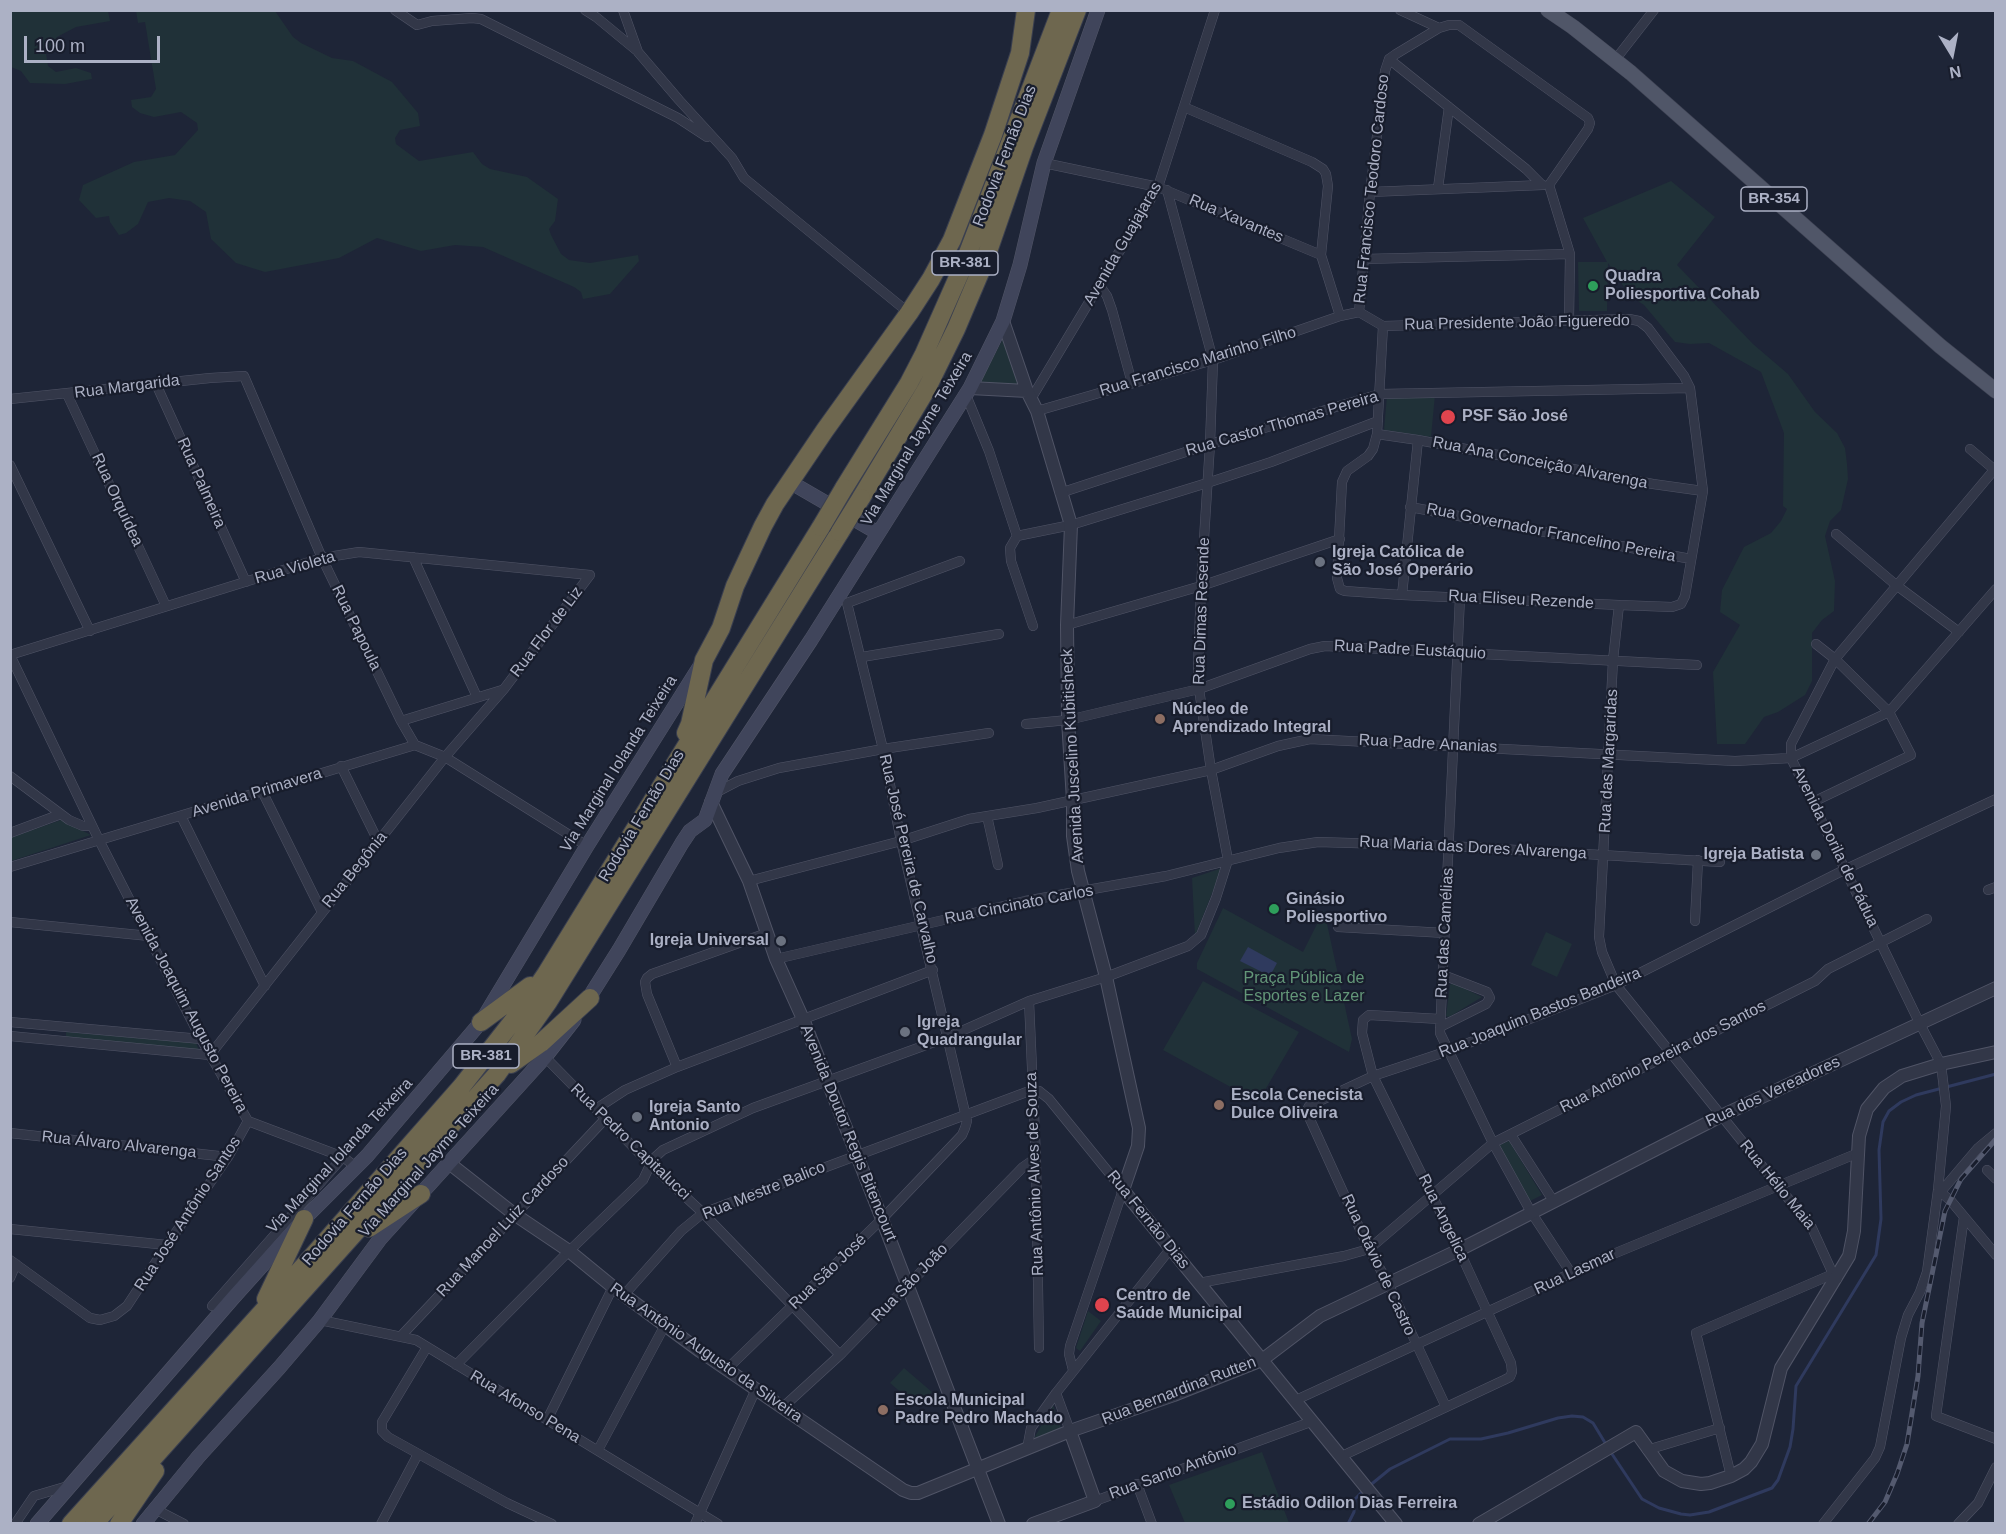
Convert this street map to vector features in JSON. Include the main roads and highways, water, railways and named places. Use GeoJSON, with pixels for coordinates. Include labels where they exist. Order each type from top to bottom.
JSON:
{"type":"FeatureCollection","features":[{"type":"Feature","properties":{"kind":"highway"},"geometry":{"type":"LineString","coordinates":[[671,768],[690,724],[704,660],[721,628],[735,586],[763,526],[790,482],[909,313],[952,240],[993,135],[1020,53],[1026,10]]}},
{"type":"Feature","properties":{"kind":"highway"},"geometry":{"type":"LineString","coordinates":[[993,135],[1024,74],[1062,23],[1079,10]]}},
{"type":"Feature","properties":{"kind":"highway","name":"Rodovia Fernão Dias"},"geometry":{"type":"LineString","coordinates":[[70,1524],[469,1077],[514,1020],[546,974],[909,383],[963,266],[1062,23]]}},
{"type":"Feature","properties":{"kind":"highway","name":"Rodovia Fernão Dias"},"geometry":{"type":"LineString","coordinates":[[94,1524],[350,1241],[497,1074],[548,1002],[926,390],[956,329],[984,263],[1024,147],[1062,23]]}},
{"type":"Feature","properties":{"kind":"highway"},"geometry":{"type":"LineString","coordinates":[[481,1022],[546,974]]}},
{"type":"Feature","properties":{"kind":"highway"},"geometry":{"type":"LineString","coordinates":[[497,1074],[541,1043],[590,998]]}},
{"type":"Feature","properties":{"kind":"highway"},"geometry":{"type":"LineString","coordinates":[[350,1241],[421,1194]]}},
{"type":"Feature","properties":{"kind":"highway"},"geometry":{"type":"LineString","coordinates":[[258,1316],[303,1219]]}},
{"type":"Feature","properties":{"kind":"highway"},"geometry":{"type":"LineString","coordinates":[[119,1524],[153,1473],[174,1435]]}},
{"type":"Feature","properties":{"kind":"main road","name":"Via Marginal Jayme Teixeira"},"geometry":{"type":"LineString","coordinates":[[143,1524],[199,1456],[320,1320],[380,1239],[561,1038],[590,998],[682,843],[690,831],[705,820],[714,793],[968,392],[1003,321],[1020,265],[1044,163],[1098,10]]}},
{"type":"Feature","properties":{"kind":"main road","name":"BR-354"},"geometry":{"type":"LineString","coordinates":[[1548,10],[1615,60],[1995,391]]}},
{"type":"Feature","properties":{"kind":"main road"},"geometry":{"type":"LineString","coordinates":[[790,482],[878,533]]}},
{"type":"Feature","properties":{"kind":"main road","name":"Via Marginal Iolanda Teixeira"},"geometry":{"type":"LineString","coordinates":[[37,1524],[303,1219],[356,1167],[436,1077],[481,1022],[587,846],[704,660]]}},
{"type":"Feature","properties":{"kind":"water"},"geometry":{"type":"Polygon","coordinates":[[[1248,947],[1277,963],[1270,976],[1240,961],[1248,947]]]}},
{"type":"Feature","properties":{"kind":"waterway"},"geometry":{"type":"LineString","coordinates":[[1610,1451],[1642,1499],[1659,1508],[1681,1514],[1709,1512],[1772,1488],[1778,1480],[1790,1447],[1796,1386],[1876,1255],[1881,1219],[1879,1150],[1883,1122],[1889,1111],[1916,1095],[1996,1074]]}},
{"type":"Feature","properties":{"kind":"waterway"},"geometry":{"type":"LineString","coordinates":[[1368,1487],[1390,1469],[1450,1439],[1481,1439],[1558,1418],[1583,1417],[1593,1423],[1607,1446]]}},
{"type":"Feature","properties":{"kind":"waterway"},"geometry":{"type":"LineString","coordinates":[[1348,1524],[1354,1512],[1355,1499],[1363,1491]]}},
{"type":"Feature","properties":{"kind":"railway"},"geometry":{"type":"LineString","coordinates":[[1868,1524],[1885,1502],[1907,1444],[1918,1376],[1922,1323],[1945,1211],[1961,1179],[1996,1139]]}},
{"type":"Feature","properties":{"kind":"place","name":"Quadra Poliesportiva Cohab"},"geometry":{"type":"Point","coordinates":[1593,286]}},
{"type":"Feature","properties":{"kind":"place","name":"PSF São José"},"geometry":{"type":"Point","coordinates":[1448,417]}},
{"type":"Feature","properties":{"kind":"place","name":"Igreja Católica de São José Operário"},"geometry":{"type":"Point","coordinates":[1320,562]}},
{"type":"Feature","properties":{"kind":"place","name":"Núcleo de Aprendizado Integral"},"geometry":{"type":"Point","coordinates":[1160,719]}},
{"type":"Feature","properties":{"kind":"place","name":"Igreja Batista"},"geometry":{"type":"Point","coordinates":[1816,855]}},
{"type":"Feature","properties":{"kind":"place","name":"Ginásio Poliesportivo"},"geometry":{"type":"Point","coordinates":[1274,909]}},
{"type":"Feature","properties":{"kind":"place","name":"Igreja Universal"},"geometry":{"type":"Point","coordinates":[781,941]}},
{"type":"Feature","properties":{"kind":"place","name":"Igreja Quadrangular"},"geometry":{"type":"Point","coordinates":[905,1032]}},
{"type":"Feature","properties":{"kind":"place","name":"Escola Cenecista Dulce Oliveira"},"geometry":{"type":"Point","coordinates":[1219,1105]}},
{"type":"Feature","properties":{"kind":"place","name":"Igreja Santo Antonio"},"geometry":{"type":"Point","coordinates":[637,1117]}},
{"type":"Feature","properties":{"kind":"place","name":"Centro de Saúde Municipal"},"geometry":{"type":"Point","coordinates":[1102,1305]}},
{"type":"Feature","properties":{"kind":"place","name":"Escola Municipal Padre Pedro Machado"},"geometry":{"type":"Point","coordinates":[883,1410]}},
{"type":"Feature","properties":{"kind":"place","name":"Estádio Odilon Dias Ferreira"},"geometry":{"type":"Point","coordinates":[1230,1504]}},
{"type":"Feature","properties":{"kind":"park label","name":"Praça Pública de Esportes e Lazer"},"geometry":{"type":"Point","coordinates":[1304,988]}}]}
